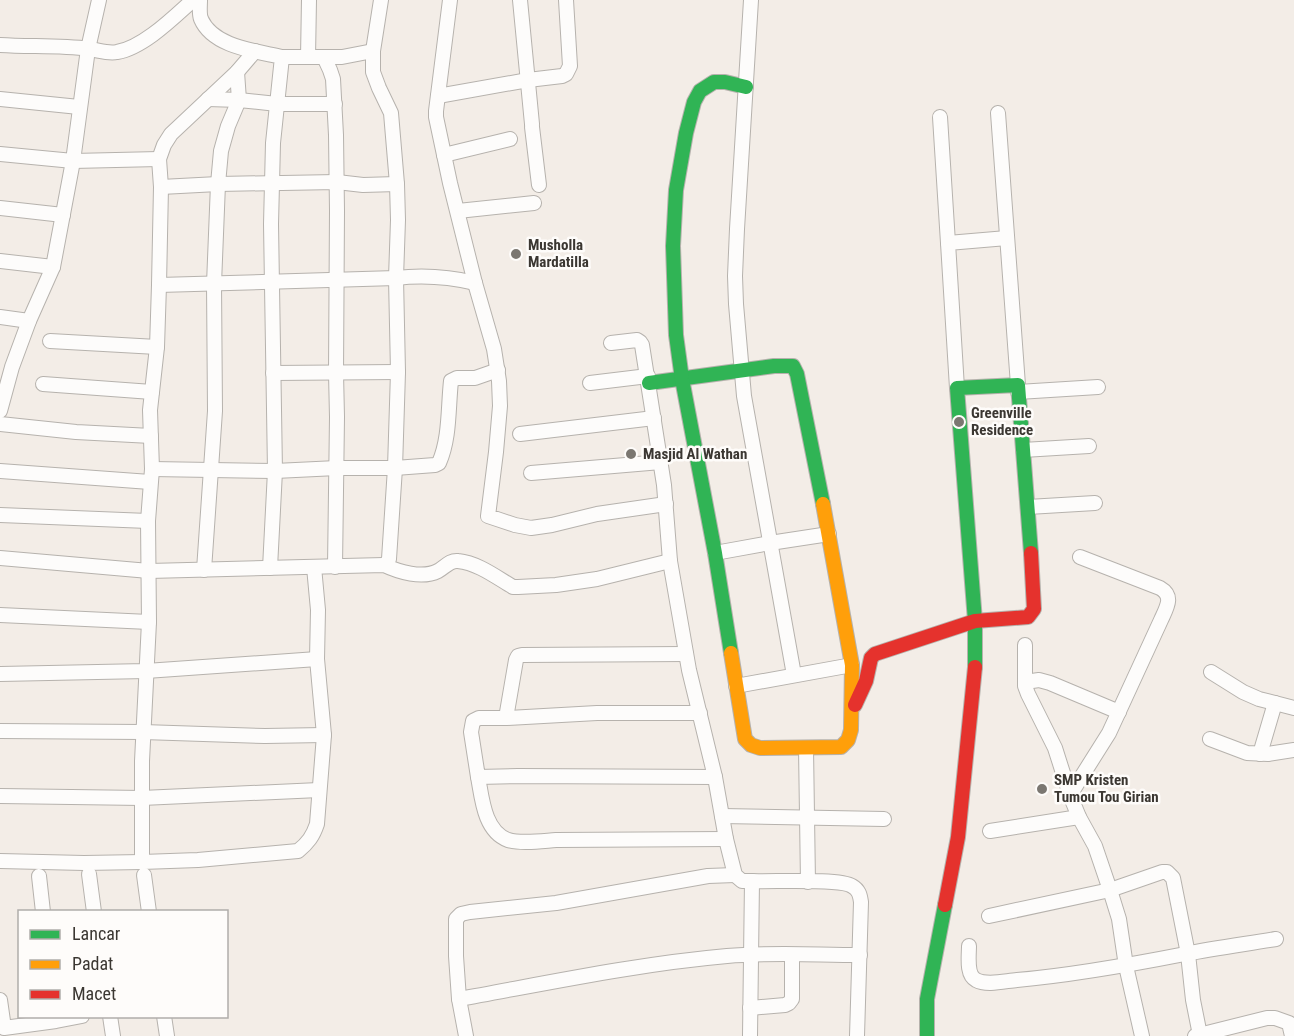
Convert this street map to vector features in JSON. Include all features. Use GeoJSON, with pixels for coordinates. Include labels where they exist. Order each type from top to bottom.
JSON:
{"type":"FeatureCollection","features":[{"type":"Feature","properties":{"kind":"street"},"geometry":{"type":"LineString","coordinates":[[0,411],[6,367],[52,267],[73,161],[88,49],[99,0]]}},
{"type":"Feature","properties":{"kind":"street"},"geometry":{"type":"LineString","coordinates":[[0,45],[88,49],[115,53],[144,41],[193,0]]}},
{"type":"Feature","properties":{"kind":"street"},"geometry":{"type":"LineString","coordinates":[[200,0],[201,19],[210,33],[221,41],[282,57],[357,55],[373,51]]}},
{"type":"Feature","properties":{"kind":"street"},"geometry":{"type":"LineString","coordinates":[[308,57],[309,0]]}},
{"type":"Feature","properties":{"kind":"street"},"geometry":{"type":"LineString","coordinates":[[381,0],[373,64],[375,79],[391,113],[398,220],[396,278],[398,372],[395,468],[389,559],[384,565]]}},
{"type":"Feature","properties":{"kind":"street"},"geometry":{"type":"LineString","coordinates":[[450,0],[436,117],[500,381],[500,406],[488,516],[531,528],[597,514],[666,504]]}},
{"type":"Feature","properties":{"kind":"street"},"geometry":{"type":"LineString","coordinates":[[520,0],[539,185]]}},
{"type":"Feature","properties":{"kind":"street"},"geometry":{"type":"LineString","coordinates":[[438,96],[566,74],[570,66],[566,0]]}},
{"type":"Feature","properties":{"kind":"street"},"geometry":{"type":"LineString","coordinates":[[751,0],[735,304],[744,396],[794,675]]}},
{"type":"Feature","properties":{"kind":"street"},"geometry":{"type":"LineString","coordinates":[[149,910],[143,868],[142,798],[149,622],[150,410],[157,347],[159,285],[161,187],[159,159],[164,144],[171,134],[237,72],[255,51]]}},
{"type":"Feature","properties":{"kind":"street"},"geometry":{"type":"LineString","coordinates":[[270,568],[275,471],[272,183],[273,143],[282,57]]}},
{"type":"Feature","properties":{"kind":"street"},"geometry":{"type":"LineString","coordinates":[[324,57],[332,75],[337,182],[335,567]]}},
{"type":"Feature","properties":{"kind":"street"},"geometry":{"type":"LineString","coordinates":[[204,570],[215,411],[214,284],[218,184],[221,151],[239,100],[237,72]]}},
{"type":"Feature","properties":{"kind":"street"},"geometry":{"type":"LineString","coordinates":[[590,383],[682,379],[785,365],[793,366],[797,374],[829,534],[852,665],[852,711],[849,738],[841,747],[760,748],[753,747],[745,738],[715,553],[682,379],[676,335],[673,246],[676,190],[686,133],[694,102],[706,86],[714,82],[725,82],[746,87]]}},
{"type":"Feature","properties":{"kind":"street"},"geometry":{"type":"LineString","coordinates":[[0,99],[79,107]]}},
{"type":"Feature","properties":{"kind":"street"},"geometry":{"type":"LineString","coordinates":[[208,99],[277,104],[335,104]]}},
{"type":"Feature","properties":{"kind":"street"},"geometry":{"type":"LineString","coordinates":[[852,711],[866,681],[871,658],[875,654],[975,621],[1028,616],[1034,609],[998,113]]}},
{"type":"Feature","properties":{"kind":"street"},"geometry":{"type":"LineString","coordinates":[[927,1036],[927,999],[958,837],[975,662],[975,621],[957,388],[940,117]]}},
{"type":"Feature","properties":{"kind":"street"},"geometry":{"type":"LineString","coordinates":[[444,155],[510,139]]}},
{"type":"Feature","properties":{"kind":"street"},"geometry":{"type":"LineString","coordinates":[[0,154],[73,161],[159,159]]}},
{"type":"Feature","properties":{"kind":"street"},"geometry":{"type":"LineString","coordinates":[[161,187],[337,182],[363,185],[397,184]]}},
{"type":"Feature","properties":{"kind":"street"},"geometry":{"type":"LineString","coordinates":[[458,211],[534,203]]}},
{"type":"Feature","properties":{"kind":"street"},"geometry":{"type":"LineString","coordinates":[[0,208],[63,215]]}},
{"type":"Feature","properties":{"kind":"street"},"geometry":{"type":"LineString","coordinates":[[948,243],[1007,238]]}},
{"type":"Feature","properties":{"kind":"street"},"geometry":{"type":"LineString","coordinates":[[0,261],[52,267]]}},
{"type":"Feature","properties":{"kind":"street"},"geometry":{"type":"LineString","coordinates":[[159,285],[422,277],[475,283]]}},
{"type":"Feature","properties":{"kind":"street"},"geometry":{"type":"LineString","coordinates":[[0,317],[29,321]]}},
{"type":"Feature","properties":{"kind":"street"},"geometry":{"type":"LineString","coordinates":[[611,343],[633,339],[642,345],[661,462],[670,561],[686,654],[735,875]]}},
{"type":"Feature","properties":{"kind":"street"},"geometry":{"type":"LineString","coordinates":[[50,341],[157,347]]}},
{"type":"Feature","properties":{"kind":"street"},"geometry":{"type":"LineString","coordinates":[[0,471],[151,475],[183,470],[275,471],[435,465],[439,463],[442,453],[450,413],[451,381],[457,378],[475,378],[498,370]]}},
{"type":"Feature","properties":{"kind":"street"},"geometry":{"type":"LineString","coordinates":[[273,373],[398,372]]}},
{"type":"Feature","properties":{"kind":"street"},"geometry":{"type":"LineString","coordinates":[[43,384],[152,392]]}},
{"type":"Feature","properties":{"kind":"street"},"geometry":{"type":"LineString","coordinates":[[957,388],[1098,387]]}},
{"type":"Feature","properties":{"kind":"street"},"geometry":{"type":"LineString","coordinates":[[520,435],[654,418]]}},
{"type":"Feature","properties":{"kind":"street"},"geometry":{"type":"LineString","coordinates":[[0,424],[76,432],[151,436]]}},
{"type":"Feature","properties":{"kind":"street"},"geometry":{"type":"LineString","coordinates":[[1023,450],[1089,446]]}},
{"type":"Feature","properties":{"kind":"street"},"geometry":{"type":"LineString","coordinates":[[531,473],[661,462]]}},
{"type":"Feature","properties":{"kind":"street"},"geometry":{"type":"LineString","coordinates":[[1028,507],[1095,503]]}},
{"type":"Feature","properties":{"kind":"street"},"geometry":{"type":"LineString","coordinates":[[0,515],[148,521]]}},
{"type":"Feature","properties":{"kind":"street"},"geometry":{"type":"LineString","coordinates":[[715,553],[829,534]]}},
{"type":"Feature","properties":{"kind":"street"},"geometry":{"type":"LineString","coordinates":[[1070,795],[1109,733],[1164,614],[1169,597],[1167,592],[1160,588],[1080,557]]}},
{"type":"Feature","properties":{"kind":"street"},"geometry":{"type":"LineString","coordinates":[[0,558],[149,571],[384,565],[405,573],[430,573],[451,561],[459,561],[486,570],[513,587],[556,585],[597,579],[670,561]]}},
{"type":"Feature","properties":{"kind":"street"},"geometry":{"type":"LineString","coordinates":[[0,861],[84,863],[143,868],[198,860],[298,851],[307,844],[317,824],[324,735],[317,659],[318,610],[314,567]]}},
{"type":"Feature","properties":{"kind":"street"},"geometry":{"type":"LineString","coordinates":[[0,615],[149,622]]}},
{"type":"Feature","properties":{"kind":"street"},"geometry":{"type":"LineString","coordinates":[[1025,645],[1025,682],[1028,694],[1055,748],[1079,817],[1095,846],[1119,919],[1126,966],[1142,1036]]}},
{"type":"Feature","properties":{"kind":"street"},"geometry":{"type":"LineString","coordinates":[[506,718],[518,656],[686,654]]}},
{"type":"Feature","properties":{"kind":"street"},"geometry":{"type":"LineString","coordinates":[[0,674],[146,671],[317,659]]}},
{"type":"Feature","properties":{"kind":"street"},"geometry":{"type":"LineString","coordinates":[[736,686],[852,665]]}},
{"type":"Feature","properties":{"kind":"street"},"geometry":{"type":"LineString","coordinates":[[1211,672],[1243,692],[1294,708]]}},
{"type":"Feature","properties":{"kind":"street"},"geometry":{"type":"LineString","coordinates":[[1025,682],[1039,680],[1050,683],[1119,712]]}},
{"type":"Feature","properties":{"kind":"street"},"geometry":{"type":"LineString","coordinates":[[1260,754],[1275,703]]}},
{"type":"Feature","properties":{"kind":"street"},"geometry":{"type":"LineString","coordinates":[[700,713],[597,713],[479,718],[473,721],[471,732],[485,814],[492,828],[508,840],[726,839]]}},
{"type":"Feature","properties":{"kind":"street"},"geometry":{"type":"LineString","coordinates":[[0,731],[324,735]]}},
{"type":"Feature","properties":{"kind":"street"},"geometry":{"type":"LineString","coordinates":[[1210,739],[1246,753],[1268,754],[1294,750]]}},
{"type":"Feature","properties":{"kind":"street"},"geometry":{"type":"LineString","coordinates":[[806,748],[808,882]]}},
{"type":"Feature","properties":{"kind":"street"},"geometry":{"type":"LineString","coordinates":[[478,777],[715,777]]}},
{"type":"Feature","properties":{"kind":"street"},"geometry":{"type":"LineString","coordinates":[[0,796],[142,798],[319,790]]}},
{"type":"Feature","properties":{"kind":"street"},"geometry":{"type":"LineString","coordinates":[[722,816],[884,819]]}},
{"type":"Feature","properties":{"kind":"street"},"geometry":{"type":"LineString","coordinates":[[990,831],[1079,817]]}},
{"type":"Feature","properties":{"kind":"street"},"geometry":{"type":"LineString","coordinates":[[989,916],[1110,890],[1167,872],[1172,874],[1188,954],[1197,1035],[1275,1018],[1289,1023],[1292,1036]]}},
{"type":"Feature","properties":{"kind":"street"},"geometry":{"type":"LineString","coordinates":[[89,874],[94,910]]}},
{"type":"Feature","properties":{"kind":"street"},"geometry":{"type":"LineString","coordinates":[[466,1036],[459,999],[456,956],[456,919],[462,914],[556,903],[708,876],[735,875],[742,880],[752,881],[839,882],[854,887],[859,892],[861,902],[860,955],[856,1036]]}},
{"type":"Feature","properties":{"kind":"street"},"geometry":{"type":"LineString","coordinates":[[39,876],[44,910]]}},
{"type":"Feature","properties":{"kind":"street"},"geometry":{"type":"LineString","coordinates":[[750,1036],[752,881]]}},
{"type":"Feature","properties":{"kind":"street"},"geometry":{"type":"LineString","coordinates":[[969,946],[970,974],[973,979],[988,982],[1042,978],[1126,966],[1276,939]]}},
{"type":"Feature","properties":{"kind":"street"},"geometry":{"type":"LineString","coordinates":[[750,1008],[789,1003],[792,999],[792,955]]}},
{"type":"Feature","properties":{"kind":"street"},"geometry":{"type":"LineString","coordinates":[[459,999],[631,969],[726,956],[860,955]]}},
{"type":"Feature","properties":{"kind":"street"},"geometry":{"type":"LineString","coordinates":[[0,1000],[4,1032],[56,1019],[58,1036]]}},
{"type":"Feature","properties":{"kind":"street"},"geometry":{"type":"LineString","coordinates":[[110,1018],[114,1036]]}},
{"type":"Feature","properties":{"kind":"street"},"geometry":{"type":"LineString","coordinates":[[164,1018],[167,1036]]}},
{"type":"Feature","properties":{"kind":"traffic: fast"},"geometry":{"type":"LineString","coordinates":[[731,653],[715,553],[682,379],[676,335],[673,246],[676,190],[694,102],[700,91],[714,82],[746,87]]}},
{"type":"Feature","properties":{"kind":"traffic: fast"},"geometry":{"type":"LineString","coordinates":[[649,383],[774,366],[793,366],[797,374],[823,504]]}},
{"type":"Feature","properties":{"kind":"traffic: fast"},"geometry":{"type":"LineString","coordinates":[[975,667],[975,621],[957,388],[1018,385],[1031,553]]}},
{"type":"Feature","properties":{"kind":"traffic: fast"},"geometry":{"type":"LineString","coordinates":[[927,1036],[927,999],[945,905]]}},
{"type":"Feature","properties":{"kind":"traffic: slow"},"geometry":{"type":"LineString","coordinates":[[731,653],[745,739],[751,745],[760,748],[841,747],[848,740],[851,730],[852,665],[823,504]]}},
{"type":"Feature","properties":{"kind":"traffic: jam"},"geometry":{"type":"LineString","coordinates":[[855,705],[866,681],[871,658],[875,654],[975,621],[1028,617],[1034,609],[1031,553]]}},
{"type":"Feature","properties":{"kind":"traffic: jam"},"geometry":{"type":"LineString","coordinates":[[945,905],[958,837],[975,667]]}},
{"type":"Feature","properties":{"kind":"place","name":"Musholla Mardatilla"},"geometry":{"type":"Point","coordinates":[516,254]}},
{"type":"Feature","properties":{"kind":"place","name":"Greenville Residence"},"geometry":{"type":"Point","coordinates":[959,422]}},
{"type":"Feature","properties":{"kind":"place","name":"Masjid Al Wathan"},"geometry":{"type":"Point","coordinates":[631,454]}},
{"type":"Feature","properties":{"kind":"place","name":"SMP Kristen Tumou Tou Girian"},"geometry":{"type":"Point","coordinates":[1042,789]}}]}
